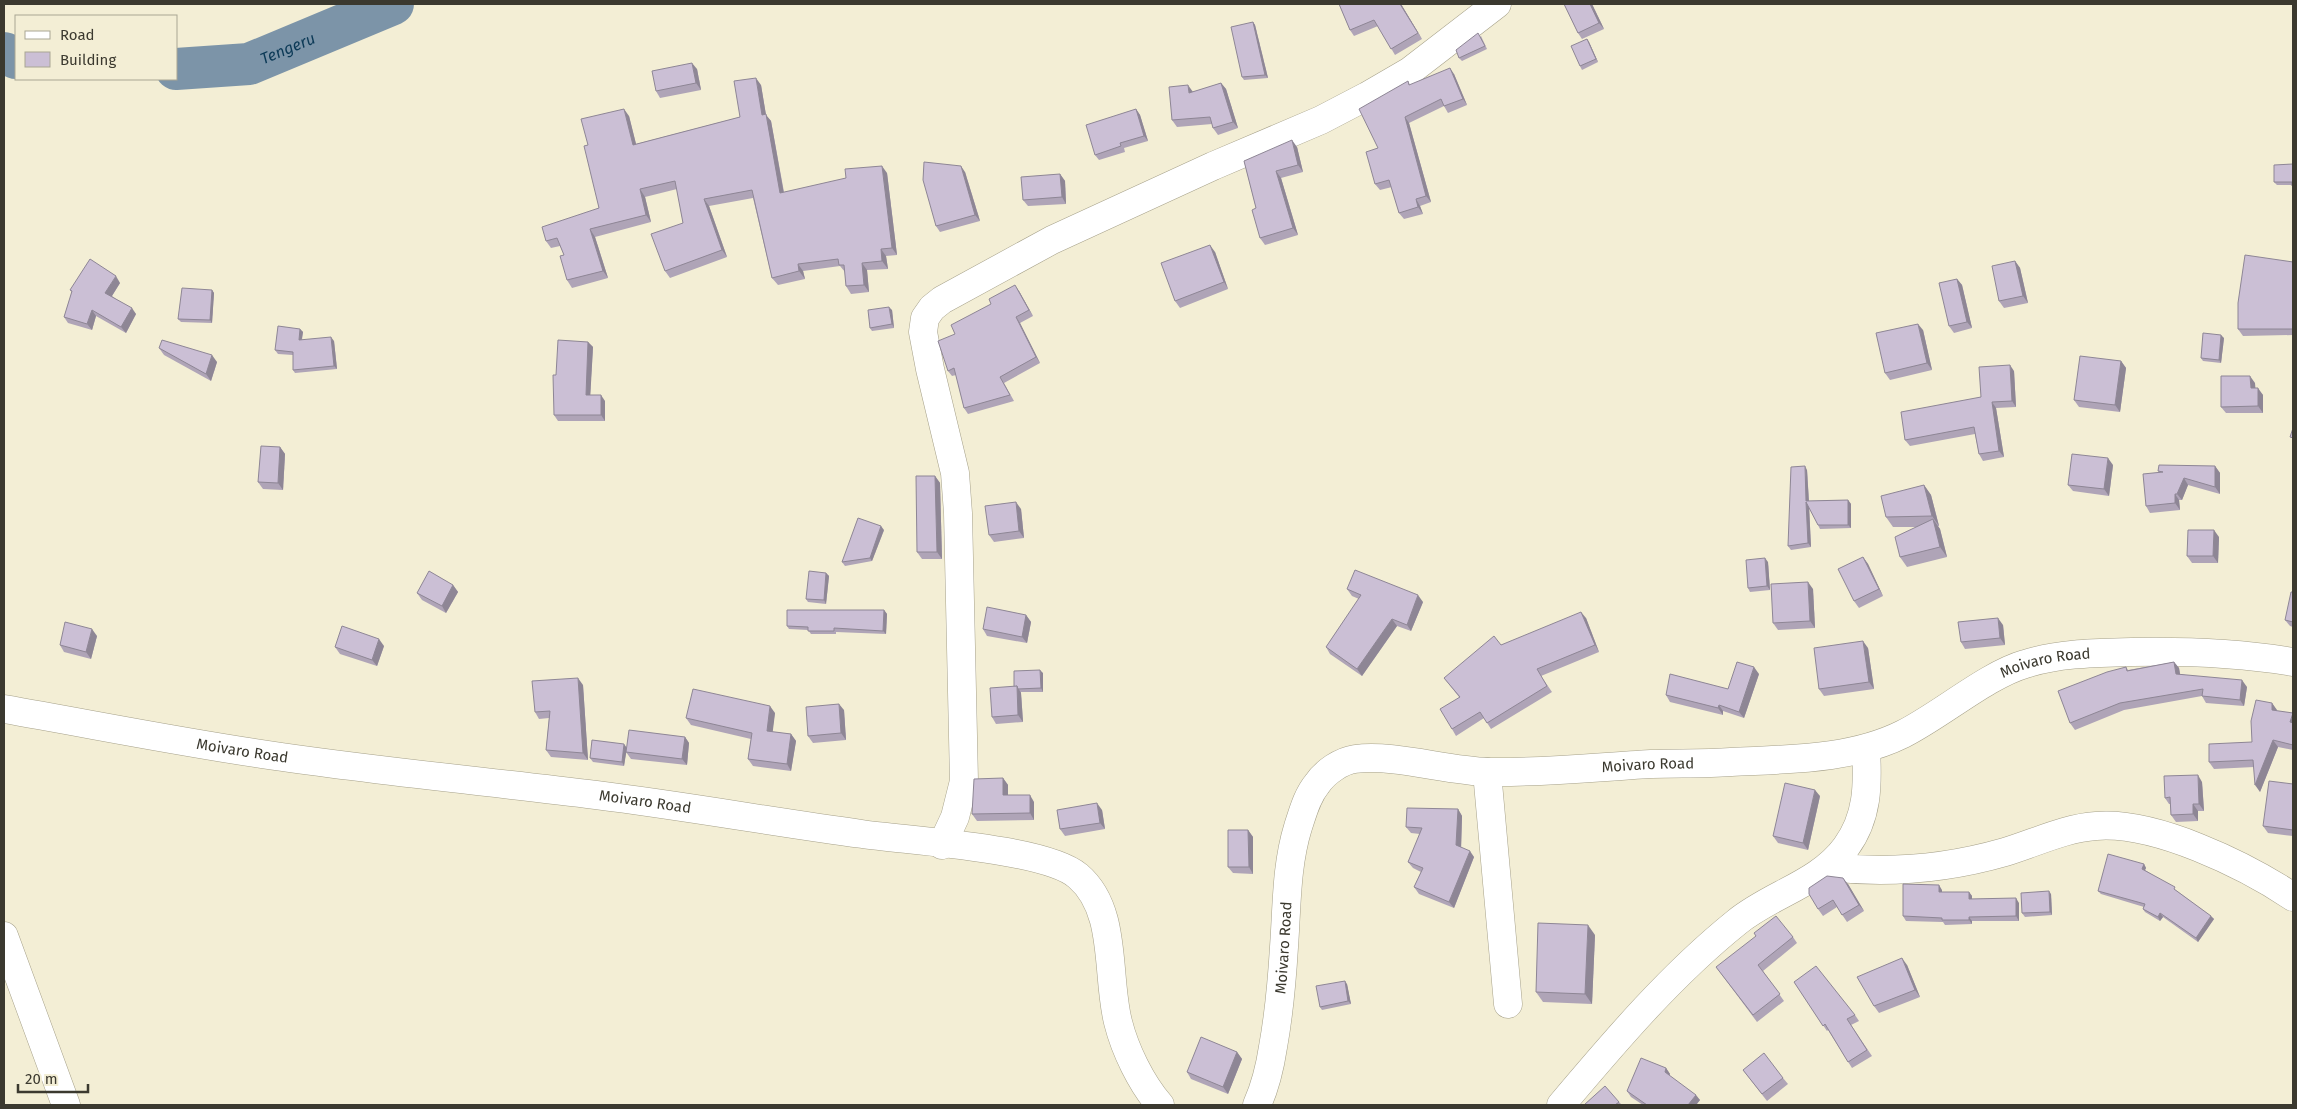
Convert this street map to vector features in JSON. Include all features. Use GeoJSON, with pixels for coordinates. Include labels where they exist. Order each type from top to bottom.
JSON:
{"type":"FeatureCollection","features":[{"type":"Feature","properties":{"kind":"street"},"geometry":{"type":"LineString","coordinates":[[942,845],[961,798],[965,759],[958,513],[955,473],[923,332],[925,318],[942,300],[1052,240],[1213,166],[1321,120],[1367,96],[1410,71],[1497,4]]}},
{"type":"Feature","properties":{"kind":"street","name":"Moivaro Road"},"geometry":{"type":"LineString","coordinates":[[1256,1105],[1269,1069],[1278,1021],[1287,877],[1294,839],[1304,806],[1316,784],[1334,768],[1351,759],[1376,758],[1486,772],[1759,761],[1825,755],[1866,749],[1902,735],[2021,665],[2050,657],[2080,654],[2175,652],[2229,654],[2293,662]]}},
{"type":"Feature","properties":{"kind":"street","name":"Moivaro Road"},"geometry":{"type":"LineString","coordinates":[[4,709],[282,757],[599,795],[1036,858],[1064,867],[1077,875],[1091,889],[1105,925],[1112,994],[1118,1023],[1137,1068],[1156,1100]]}},
{"type":"Feature","properties":{"kind":"street"},"geometry":{"type":"LineString","coordinates":[[1561,1105],[1598,1060],[1701,952],[1739,920],[1829,867],[1846,846],[1860,820],[1866,802],[1866,749]]}},
{"type":"Feature","properties":{"kind":"street"},"geometry":{"type":"LineString","coordinates":[[1486,772],[1508,1004]]}},
{"type":"Feature","properties":{"kind":"street"},"geometry":{"type":"LineString","coordinates":[[1829,867],[1864,871],[1904,871],[1941,868],[1998,854],[2077,828],[2111,825],[2148,832],[2218,856],[2268,880],[2293,897]]}},
{"type":"Feature","properties":{"kind":"street"},"geometry":{"type":"LineString","coordinates":[[4,936],[66,1105]]}},
{"type":"Feature","properties":{"kind":"building"},"geometry":{"type":"Polygon","coordinates":[[[1339,4],[1400,4],[1418,33],[1391,49],[1374,20],[1350,30],[1339,4]]]}},
{"type":"Feature","properties":{"kind":"building"},"geometry":{"type":"Polygon","coordinates":[[[1564,4],[1590,4],[1599,23],[1578,33],[1564,4]]]}},
{"type":"Feature","properties":{"kind":"building"},"geometry":{"type":"Polygon","coordinates":[[[1253,22],[1265,75],[1242,77],[1231,27],[1253,22]]]}},
{"type":"Feature","properties":{"kind":"building"},"geometry":{"type":"Polygon","coordinates":[[[1478,33],[1485,46],[1459,58],[1456,50],[1478,33]]]}},
{"type":"Feature","properties":{"kind":"building"},"geometry":{"type":"Polygon","coordinates":[[[1587,39],[1596,59],[1580,66],[1571,46],[1587,39]]]}},
{"type":"Feature","properties":{"kind":"building"},"geometry":{"type":"Polygon","coordinates":[[[692,63],[696,83],[656,91],[652,71],[692,63]]]}},
{"type":"Feature","properties":{"kind":"building"},"geometry":{"type":"Polygon","coordinates":[[[1450,68],[1463,99],[1444,106],[1441,99],[1405,117],[1426,196],[1416,199],[1418,207],[1399,213],[1389,180],[1375,184],[1366,152],[1378,148],[1359,109],[1408,81],[1409,85],[1450,68]]]}},
{"type":"Feature","properties":{"kind":"building"},"geometry":{"type":"Polygon","coordinates":[[[756,78],[762,115],[766,114],[780,193],[846,178],[845,169],[882,166],[892,248],[881,249],[882,261],[862,263],[864,285],[846,286],[844,265],[839,265],[838,259],[798,264],[799,271],[772,278],[752,190],[704,199],[722,250],[665,271],[651,234],[683,223],[675,181],[640,189],[646,215],[590,229],[603,271],[567,280],[560,256],[564,255],[557,238],[546,241],[542,227],[599,208],[584,146],[588,145],[581,119],[624,109],[633,145],[740,117],[734,81],[756,78]]]}},
{"type":"Feature","properties":{"kind":"building"},"geometry":{"type":"Polygon","coordinates":[[[1221,83],[1233,122],[1213,128],[1210,117],[1172,120],[1169,87],[1188,85],[1189,93],[1221,83]]]}},
{"type":"Feature","properties":{"kind":"building"},"geometry":{"type":"Polygon","coordinates":[[[1136,109],[1144,136],[1120,143],[1121,146],[1095,155],[1086,125],[1136,109]]]}},
{"type":"Feature","properties":{"kind":"building"},"geometry":{"type":"Polygon","coordinates":[[[1292,140],[1298,165],[1276,171],[1293,228],[1260,238],[1252,210],[1256,208],[1244,161],[1292,140]]]}},
{"type":"Feature","properties":{"kind":"building"},"geometry":{"type":"Polygon","coordinates":[[[924,162],[961,166],[975,215],[936,226],[923,180],[924,162]]]}},
{"type":"Feature","properties":{"kind":"building"},"geometry":{"type":"Polygon","coordinates":[[[2293,164],[2293,186],[2292,182],[2274,182],[2274,165],[2293,164]]]}},
{"type":"Feature","properties":{"kind":"building"},"geometry":{"type":"Polygon","coordinates":[[[1060,174],[1062,197],[1023,200],[1021,177],[1060,174]]]}},
{"type":"Feature","properties":{"kind":"building"},"geometry":{"type":"Polygon","coordinates":[[[1210,245],[1224,282],[1175,301],[1161,263],[1210,245]]]}},
{"type":"Feature","properties":{"kind":"building"},"geometry":{"type":"Polygon","coordinates":[[[2245,255],[2293,262],[2293,329],[2238,329],[2238,303],[2245,255]]]}},
{"type":"Feature","properties":{"kind":"building"},"geometry":{"type":"Polygon","coordinates":[[[90,259],[116,276],[105,293],[132,308],[121,327],[92,310],[87,324],[64,317],[72,291],[70,290],[90,259]]]}},
{"type":"Feature","properties":{"kind":"building"},"geometry":{"type":"Polygon","coordinates":[[[2015,261],[2023,296],[1999,301],[1992,266],[2015,261]]]}},
{"type":"Feature","properties":{"kind":"building"},"geometry":{"type":"Polygon","coordinates":[[[1957,279],[1967,322],[1949,326],[1939,283],[1957,279]]]}},
{"type":"Feature","properties":{"kind":"building"},"geometry":{"type":"Polygon","coordinates":[[[1015,285],[1029,310],[1016,317],[1036,357],[1000,377],[1010,395],[964,408],[954,368],[948,371],[938,341],[955,334],[951,325],[991,304],[989,299],[1015,285]]]}},
{"type":"Feature","properties":{"kind":"building"},"geometry":{"type":"Polygon","coordinates":[[[182,288],[212,290],[210,320],[178,319],[182,288]]]}},
{"type":"Feature","properties":{"kind":"building"},"geometry":{"type":"Polygon","coordinates":[[[889,307],[892,324],[870,328],[868,310],[889,307]]]}},
{"type":"Feature","properties":{"kind":"building"},"geometry":{"type":"Polygon","coordinates":[[[1918,324],[1927,363],[1885,373],[1876,333],[1918,324]]]}},
{"type":"Feature","properties":{"kind":"building"},"geometry":{"type":"Polygon","coordinates":[[[278,326],[300,329],[299,340],[331,337],[334,366],[293,370],[293,352],[275,350],[278,326]]]}},
{"type":"Feature","properties":{"kind":"building"},"geometry":{"type":"Polygon","coordinates":[[[2203,333],[2221,335],[2219,360],[2201,358],[2203,333]]]}},
{"type":"Feature","properties":{"kind":"building"},"geometry":{"type":"Polygon","coordinates":[[[162,340],[212,355],[206,374],[159,348],[162,340]]]}},
{"type":"Feature","properties":{"kind":"building"},"geometry":{"type":"Polygon","coordinates":[[[558,340],[588,342],[586,395],[601,395],[601,415],[554,415],[553,375],[556,375],[558,340]]]}},
{"type":"Feature","properties":{"kind":"building"},"geometry":{"type":"Polygon","coordinates":[[[2080,356],[2121,361],[2115,405],[2074,400],[2080,356]]]}},
{"type":"Feature","properties":{"kind":"building"},"geometry":{"type":"Polygon","coordinates":[[[2010,365],[2012,401],[1992,402],[1999,451],[1979,454],[1974,427],[1905,440],[1901,412],[1981,397],[1979,367],[2010,365]]]}},
{"type":"Feature","properties":{"kind":"building"},"geometry":{"type":"Polygon","coordinates":[[[2221,376],[2250,376],[2251,388],[2258,388],[2258,406],[2221,407],[2221,376]]]}},
{"type":"Feature","properties":{"kind":"building"},"geometry":{"type":"Polygon","coordinates":[[[261,446],[280,447],[278,483],[258,482],[261,446]]]}},
{"type":"Feature","properties":{"kind":"building"},"geometry":{"type":"Polygon","coordinates":[[[2072,454],[2108,458],[2104,489],[2068,485],[2072,454]]]}},
{"type":"Feature","properties":{"kind":"building"},"geometry":{"type":"Polygon","coordinates":[[[2159,465],[2215,466],[2215,487],[2184,478],[2177,494],[2175,494],[2175,503],[2146,506],[2143,474],[2163,472],[2158,471],[2159,465]]]}},
{"type":"Feature","properties":{"kind":"building"},"geometry":{"type":"Polygon","coordinates":[[[1805,466],[1806,501],[1848,500],[1848,525],[1818,525],[1806,502],[1808,543],[1788,546],[1791,467],[1805,466]]]}},
{"type":"Feature","properties":{"kind":"building"},"geometry":{"type":"Polygon","coordinates":[[[916,476],[935,476],[937,552],[917,552],[916,476]]]}},
{"type":"Feature","properties":{"kind":"building"},"geometry":{"type":"Polygon","coordinates":[[[1924,485],[1932,516],[1886,517],[1881,496],[1924,485]]]}},
{"type":"Feature","properties":{"kind":"building"},"geometry":{"type":"Polygon","coordinates":[[[1016,502],[1019,531],[989,535],[985,506],[1016,502]]]}},
{"type":"Feature","properties":{"kind":"building"},"geometry":{"type":"Polygon","coordinates":[[[858,518],[881,526],[870,558],[842,562],[858,518]]]}},
{"type":"Feature","properties":{"kind":"building"},"geometry":{"type":"Polygon","coordinates":[[[1933,519],[1940,547],[1900,557],[1895,537],[1933,519]]]}},
{"type":"Feature","properties":{"kind":"building"},"geometry":{"type":"Polygon","coordinates":[[[2188,530],[2214,530],[2213,556],[2187,556],[2188,530]]]}},
{"type":"Feature","properties":{"kind":"building"},"geometry":{"type":"Polygon","coordinates":[[[1863,557],[1879,589],[1854,601],[1838,569],[1863,557]]]}},
{"type":"Feature","properties":{"kind":"building"},"geometry":{"type":"Polygon","coordinates":[[[1765,558],[1767,586],[1748,588],[1746,560],[1765,558]]]}},
{"type":"Feature","properties":{"kind":"building"},"geometry":{"type":"Polygon","coordinates":[[[1355,570],[1418,595],[1407,625],[1392,619],[1357,669],[1326,647],[1361,595],[1347,589],[1355,570]]]}},
{"type":"Feature","properties":{"kind":"building"},"geometry":{"type":"Polygon","coordinates":[[[429,571],[453,585],[442,606],[417,593],[429,571]]]}},
{"type":"Feature","properties":{"kind":"building"},"geometry":{"type":"Polygon","coordinates":[[[809,571],[826,573],[824,600],[806,599],[809,571]]]}},
{"type":"Feature","properties":{"kind":"building"},"geometry":{"type":"Polygon","coordinates":[[[1808,582],[1810,621],[1773,623],[1771,584],[1808,582]]]}},
{"type":"Feature","properties":{"kind":"building"},"geometry":{"type":"Polygon","coordinates":[[[2291,592],[2293,592],[2293,622],[2285,620],[2291,592]]]}},
{"type":"Feature","properties":{"kind":"building"},"geometry":{"type":"Polygon","coordinates":[[[987,607],[1026,615],[1022,637],[983,629],[987,607]]]}},
{"type":"Feature","properties":{"kind":"building"},"geometry":{"type":"Polygon","coordinates":[[[787,610],[884,610],[883,631],[834,628],[834,631],[808,631],[808,627],[787,626],[787,610]]]}},
{"type":"Feature","properties":{"kind":"building"},"geometry":{"type":"Polygon","coordinates":[[[1581,612],[1595,645],[1537,669],[1547,686],[1487,723],[1480,712],[1452,729],[1440,709],[1460,697],[1444,678],[1494,636],[1501,645],[1581,612]]]}},
{"type":"Feature","properties":{"kind":"building"},"geometry":{"type":"Polygon","coordinates":[[[1998,618],[2000,638],[1961,642],[1958,622],[1998,618]]]}},
{"type":"Feature","properties":{"kind":"building"},"geometry":{"type":"Polygon","coordinates":[[[65,622],[92,629],[86,652],[60,645],[65,622]]]}},
{"type":"Feature","properties":{"kind":"building"},"geometry":{"type":"Polygon","coordinates":[[[342,626],[379,639],[372,660],[335,647],[342,626]]]}},
{"type":"Feature","properties":{"kind":"building"},"geometry":{"type":"Polygon","coordinates":[[[1863,641],[1869,682],[1819,689],[1814,648],[1863,641]]]}},
{"type":"Feature","properties":{"kind":"building"},"geometry":{"type":"Polygon","coordinates":[[[1737,662],[1754,667],[1739,712],[1719,705],[1718,708],[1666,695],[1670,674],[1728,689],[1737,662]]]}},
{"type":"Feature","properties":{"kind":"building"},"geometry":{"type":"Polygon","coordinates":[[[2174,662],[2176,674],[2242,680],[2240,700],[2202,696],[2203,689],[2120,703],[2070,723],[2058,691],[2107,672],[2126,667],[2127,671],[2174,662]]]}},
{"type":"Feature","properties":{"kind":"building"},"geometry":{"type":"Polygon","coordinates":[[[1040,670],[1041,688],[1018,689],[1017,686],[1014,687],[1014,671],[1040,670]]]}},
{"type":"Feature","properties":{"kind":"building"},"geometry":{"type":"Polygon","coordinates":[[[578,678],[583,753],[546,750],[550,711],[535,712],[532,681],[578,678]]]}},
{"type":"Feature","properties":{"kind":"building"},"geometry":{"type":"Polygon","coordinates":[[[1017,686],[1018,715],[992,717],[990,688],[1017,686]]]}},
{"type":"Feature","properties":{"kind":"building"},"geometry":{"type":"Polygon","coordinates":[[[693,689],[770,706],[767,731],[791,734],[787,764],[748,759],[752,733],[686,718],[693,689]]]}},
{"type":"Feature","properties":{"kind":"building"},"geometry":{"type":"Polygon","coordinates":[[[2256,700],[2272,703],[2272,710],[2293,713],[2290,722],[2293,723],[2293,745],[2273,740],[2255,785],[2253,760],[2209,762],[2209,744],[2252,742],[2251,721],[2256,700]]]}},
{"type":"Feature","properties":{"kind":"building"},"geometry":{"type":"Polygon","coordinates":[[[839,704],[841,733],[808,736],[806,707],[839,704]]]}},
{"type":"Feature","properties":{"kind":"building"},"geometry":{"type":"Polygon","coordinates":[[[629,730],[685,737],[682,759],[626,752],[629,730]]]}},
{"type":"Feature","properties":{"kind":"building"},"geometry":{"type":"Polygon","coordinates":[[[592,740],[624,744],[622,762],[590,758],[592,740]]]}},
{"type":"Feature","properties":{"kind":"building"},"geometry":{"type":"Polygon","coordinates":[[[2198,775],[2199,804],[2193,804],[2193,814],[2171,815],[2170,797],[2165,798],[2164,776],[2198,775]]]}},
{"type":"Feature","properties":{"kind":"building"},"geometry":{"type":"Polygon","coordinates":[[[1003,778],[1003,795],[1030,795],[1030,813],[972,814],[974,779],[1003,778]]]}},
{"type":"Feature","properties":{"kind":"building"},"geometry":{"type":"Polygon","coordinates":[[[2269,781],[2293,784],[2293,830],[2263,826],[2269,781]]]}},
{"type":"Feature","properties":{"kind":"building"},"geometry":{"type":"Polygon","coordinates":[[[1785,783],[1815,790],[1803,843],[1773,836],[1785,783]]]}},
{"type":"Feature","properties":{"kind":"building"},"geometry":{"type":"Polygon","coordinates":[[[1097,803],[1100,823],[1060,829],[1057,810],[1097,803]]]}},
{"type":"Feature","properties":{"kind":"building"},"geometry":{"type":"Polygon","coordinates":[[[1407,808],[1458,809],[1456,845],[1470,851],[1449,902],[1414,887],[1423,868],[1408,862],[1422,828],[1406,827],[1407,808]]]}},
{"type":"Feature","properties":{"kind":"building"},"geometry":{"type":"Polygon","coordinates":[[[1228,830],[1248,830],[1249,867],[1228,867],[1228,830]]]}},
{"type":"Feature","properties":{"kind":"building"},"geometry":{"type":"Polygon","coordinates":[[[2108,854],[2144,864],[2142,869],[2175,887],[2174,889],[2211,916],[2196,938],[2160,913],[2158,917],[2143,909],[2145,904],[2098,891],[2108,854]]]}},
{"type":"Feature","properties":{"kind":"building"},"geometry":{"type":"Polygon","coordinates":[[[1827,876],[1843,878],[1859,905],[1842,915],[1833,900],[1818,909],[1809,894],[1809,888],[1827,876]]]}},
{"type":"Feature","properties":{"kind":"building"},"geometry":{"type":"Polygon","coordinates":[[[1903,884],[1939,885],[1939,892],[1969,892],[1969,899],[2016,898],[2016,916],[1969,917],[1969,920],[1942,920],[1942,918],[1903,916],[1903,884]]]}},
{"type":"Feature","properties":{"kind":"building"},"geometry":{"type":"Polygon","coordinates":[[[2049,891],[2050,912],[2022,913],[2021,893],[2049,891]]]}},
{"type":"Feature","properties":{"kind":"building"},"geometry":{"type":"Polygon","coordinates":[[[1776,916],[1793,937],[1758,965],[1780,994],[1753,1015],[1716,967],[1756,936],[1754,933],[1776,916]]]}},
{"type":"Feature","properties":{"kind":"building"},"geometry":{"type":"Polygon","coordinates":[[[1538,923],[1588,925],[1585,994],[1536,992],[1538,923]]]}},
{"type":"Feature","properties":{"kind":"building"},"geometry":{"type":"Polygon","coordinates":[[[1902,958],[1915,990],[1874,1006],[1857,977],[1902,958]]]}},
{"type":"Feature","properties":{"kind":"building"},"geometry":{"type":"Polygon","coordinates":[[[1816,966],[1855,1015],[1847,1019],[1867,1050],[1848,1062],[1825,1024],[1823,1026],[1794,982],[1816,966]]]}},
{"type":"Feature","properties":{"kind":"building"},"geometry":{"type":"Polygon","coordinates":[[[1345,981],[1348,1001],[1320,1007],[1316,986],[1345,981]]]}},
{"type":"Feature","properties":{"kind":"building"},"geometry":{"type":"Polygon","coordinates":[[[1201,1037],[1237,1052],[1223,1087],[1187,1072],[1201,1037]]]}},
{"type":"Feature","properties":{"kind":"building"},"geometry":{"type":"Polygon","coordinates":[[[1764,1053],[1783,1078],[1762,1094],[1743,1070],[1764,1053]]]}},
{"type":"Feature","properties":{"kind":"building"},"geometry":{"type":"Polygon","coordinates":[[[1641,1058],[1666,1068],[1665,1072],[1696,1095],[1688,1105],[1647,1105],[1627,1091],[1641,1058]]]}},
{"type":"Feature","properties":{"kind":"building"},"geometry":{"type":"Polygon","coordinates":[[[1605,1086],[1619,1102],[1615,1105],[1584,1105],[1605,1086]]]}},
{"type":"Feature","properties":{"kind":"waterway","name":"Tengeru"},"geometry":{"type":"LineString","coordinates":[[178,69],[249,64],[393,4]]}},
{"type":"Feature","properties":{"kind":"waterway","name":"Tengeru"},"geometry":{"type":"LineString","coordinates":[[4,53],[15,58]]}}]}
